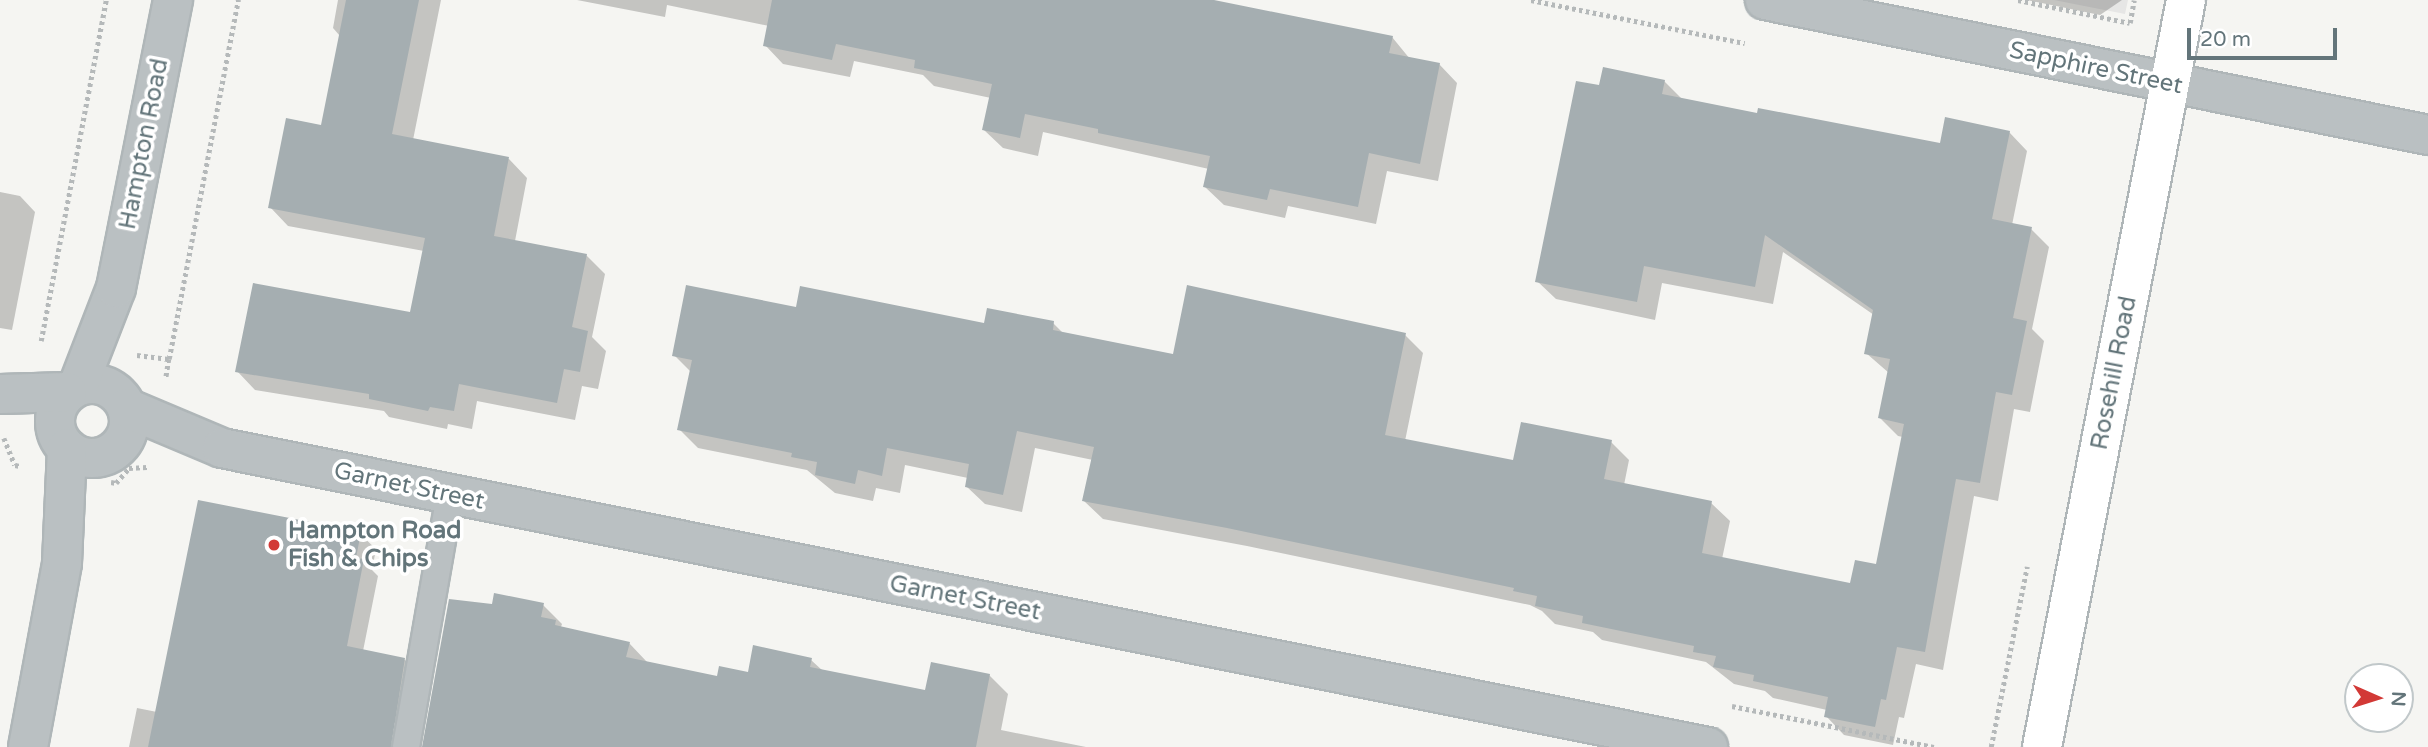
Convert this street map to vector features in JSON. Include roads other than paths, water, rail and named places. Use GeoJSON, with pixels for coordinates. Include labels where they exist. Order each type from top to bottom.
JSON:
{"type":"FeatureCollection","features":[{"type":"Feature","properties":{"kind":"street","name":"Hampton Road"},"geometry":{"type":"LineString","coordinates":[[73,389],[116,288],[173,0]]}},
{"type":"Feature","properties":{"kind":"street","name":"Sapphire Street"},"geometry":{"type":"LineString","coordinates":[[1765,0],[2428,135]]}},
{"type":"Feature","properties":{"kind":"street","name":"Rosehill Road"},"geometry":{"type":"LineString","coordinates":[[2042,747],[2186,0]]}},
{"type":"Feature","properties":{"kind":"street","name":"Hampton Road"},"geometry":{"type":"LineString","coordinates":[[116,288],[121,400]]}},
{"type":"Feature","properties":{"kind":"street"},"geometry":{"type":"LineString","coordinates":[[0,394],[73,389],[95,383],[121,400],[129,424],[112,451],[62,564]]}},
{"type":"Feature","properties":{"kind":"street"},"geometry":{"type":"LineString","coordinates":[[28,747],[62,564],[62,442],[56,412],[73,389]]}},
{"type":"Feature","properties":{"kind":"street","name":"Garnet Street"},"geometry":{"type":"LineString","coordinates":[[121,400],[222,448]]}},
{"type":"Feature","properties":{"kind":"street"},"geometry":{"type":"LineString","coordinates":[[0,412],[62,442],[80,456],[112,451]]}},
{"type":"Feature","properties":{"kind":"street","name":"Garnet Street"},"geometry":{"type":"LineString","coordinates":[[112,451],[222,448],[1708,747]]}},
{"type":"Feature","properties":{"kind":"lane"},"geometry":{"type":"LineString","coordinates":[[406,747],[450,495]]}},
{"type":"Feature","properties":{"kind":"place","name":"Hampton Road Fish & Chips"},"geometry":{"type":"Point","coordinates":[274,545]}}]}
